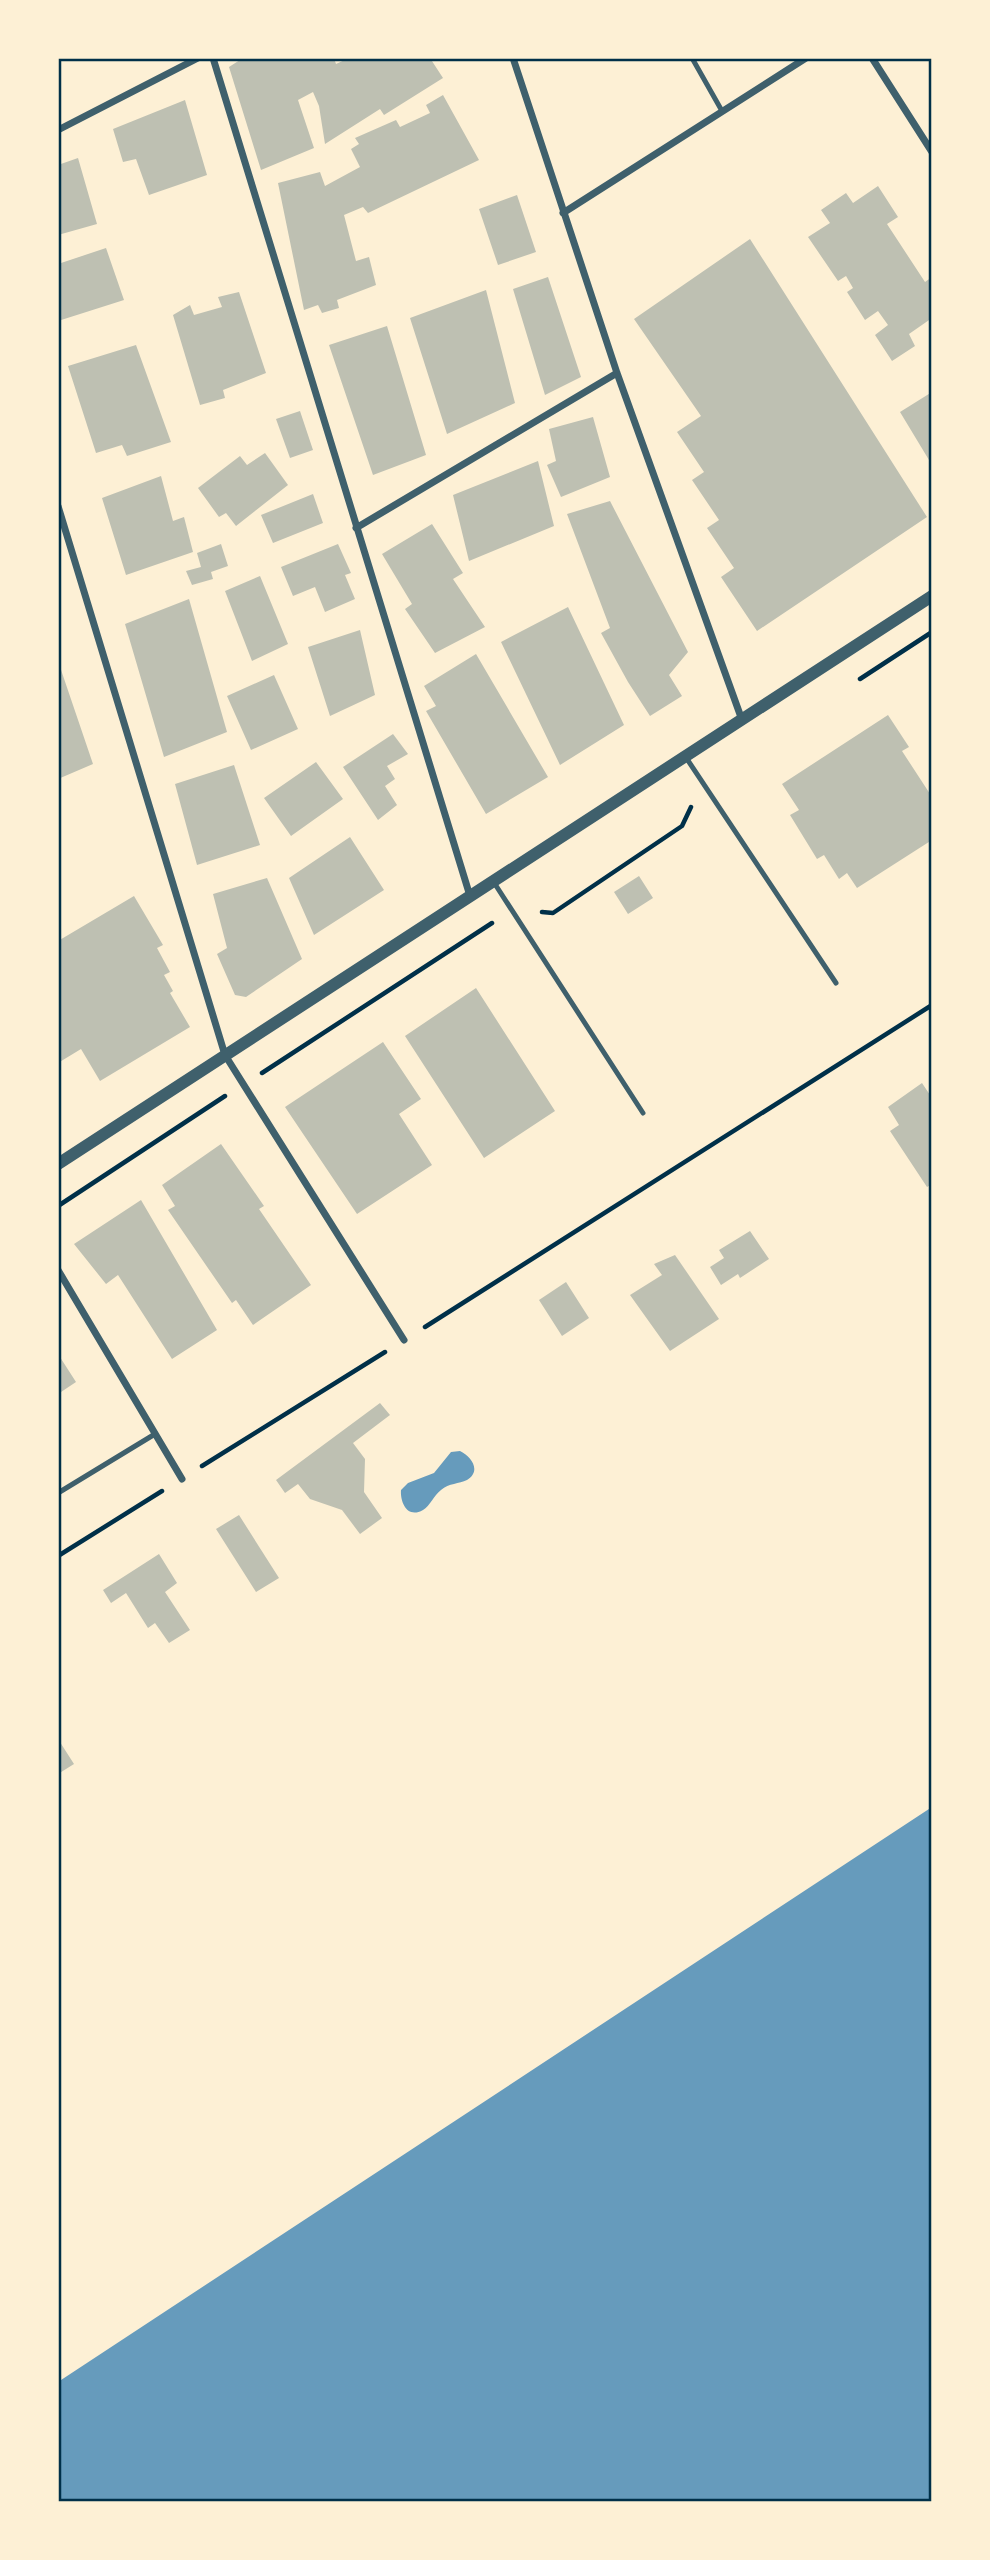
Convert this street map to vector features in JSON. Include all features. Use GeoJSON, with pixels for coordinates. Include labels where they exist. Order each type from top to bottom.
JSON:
{"type":"FeatureCollection","features":[{"type":"Feature","properties":{"kind":"street"},"geometry":{"type":"LineString","coordinates":[[58,130],[198,58]]}},
{"type":"Feature","properties":{"kind":"street"},"geometry":{"type":"LineString","coordinates":[[213,58],[470,896]]}},
{"type":"Feature","properties":{"kind":"street"},"geometry":{"type":"LineString","coordinates":[[513,58],[617,373],[742,720]]}},
{"type":"Feature","properties":{"kind":"street"},"geometry":{"type":"LineString","coordinates":[[563,213],[806,58]]}},
{"type":"Feature","properties":{"kind":"street"},"geometry":{"type":"LineString","coordinates":[[872,58],[932,152]]}},
{"type":"Feature","properties":{"kind":"street"},"geometry":{"type":"LineString","coordinates":[[356,528],[617,373]]}},
{"type":"Feature","properties":{"kind":"street"},"geometry":{"type":"LineString","coordinates":[[58,506],[225,1055],[404,1339]]}},
{"type":"Feature","properties":{"kind":"street"},"geometry":{"type":"LineString","coordinates":[[58,1164],[932,596]]}},
{"type":"Feature","properties":{"kind":"street"},"geometry":{"type":"LineString","coordinates":[[58,1270],[182,1479]]}},
{"type":"Feature","properties":{"kind":"lane"},"geometry":{"type":"LineString","coordinates":[[692,58],[722,111]]}},
{"type":"Feature","properties":{"kind":"lane"},"geometry":{"type":"LineString","coordinates":[[685,756],[836,983]]}},
{"type":"Feature","properties":{"kind":"lane"},"geometry":{"type":"LineString","coordinates":[[493,881],[643,1113]]}},
{"type":"Feature","properties":{"kind":"lane"},"geometry":{"type":"LineString","coordinates":[[58,1493],[155,1434]]}},
{"type":"Feature","properties":{"kind":"path"},"geometry":{"type":"LineString","coordinates":[[58,1206],[512,910]]}},
{"type":"Feature","properties":{"kind":"path"},"geometry":{"type":"LineString","coordinates":[[781,1102],[932,1005]]}},
{"type":"Feature","properties":{"kind":"water"},"geometry":{"type":"Polygon","coordinates":[[[460,1451],[468,1456],[473,1464],[474,1472],[471,1476],[444,1488],[423,1510],[409,1511],[403,1504],[401,1490],[408,1483],[434,1473],[451,1452],[460,1451]]]}},
{"type":"Feature","properties":{"kind":"water"},"geometry":{"type":"Polygon","coordinates":[[[932,1807],[932,2502],[58,2502],[58,2382],[932,1807]]]}},
{"type":"Feature","properties":{"kind":"building"},"geometry":{"type":"Polygon","coordinates":[[[243,58],[334,58],[336,64],[349,58],[430,58],[443,78],[384,115],[380,109],[325,144],[319,106],[313,92],[298,100],[314,148],[261,170],[229,67],[243,58]]]}},
{"type":"Feature","properties":{"kind":"building"},"geometry":{"type":"Polygon","coordinates":[[[443,95],[479,160],[368,213],[363,207],[344,215],[356,261],[369,257],[376,285],[337,300],[339,308],[322,313],[318,305],[304,310],[278,183],[320,172],[325,186],[360,167],[351,149],[359,144],[355,138],[396,120],[400,127],[430,113],[426,105],[443,95]]]}},
{"type":"Feature","properties":{"kind":"building"},"geometry":{"type":"Polygon","coordinates":[[[185,100],[207,175],[149,195],[136,159],[123,162],[113,129],[185,100]]]}},
{"type":"Feature","properties":{"kind":"building"},"geometry":{"type":"Polygon","coordinates":[[[78,158],[97,224],[58,235],[58,165],[78,158]]]}},
{"type":"Feature","properties":{"kind":"building"},"geometry":{"type":"Polygon","coordinates":[[[878,186],[898,217],[887,224],[925,282],[932,277],[932,318],[909,334],[915,346],[892,361],[875,335],[888,325],[878,311],[865,320],[847,292],[853,288],[846,276],[838,281],[808,237],[830,223],[821,210],[846,193],[853,203],[878,186]]]}},
{"type":"Feature","properties":{"kind":"building"},"geometry":{"type":"Polygon","coordinates":[[[517,195],[536,252],[498,265],[479,209],[517,195]]]}},
{"type":"Feature","properties":{"kind":"building"},"geometry":{"type":"Polygon","coordinates":[[[750,239],[927,517],[757,631],[721,577],[734,568],[707,528],[719,520],[692,480],[704,472],[677,432],[701,416],[634,319],[750,239]]]}},
{"type":"Feature","properties":{"kind":"building"},"geometry":{"type":"Polygon","coordinates":[[[106,248],[124,300],[58,321],[58,264],[106,248]]]}},
{"type":"Feature","properties":{"kind":"building"},"geometry":{"type":"Polygon","coordinates":[[[548,277],[581,377],[545,395],[513,289],[548,277]]]}},
{"type":"Feature","properties":{"kind":"building"},"geometry":{"type":"Polygon","coordinates":[[[486,290],[515,403],[447,434],[410,318],[486,290]]]}},
{"type":"Feature","properties":{"kind":"building"},"geometry":{"type":"Polygon","coordinates":[[[239,292],[266,373],[223,390],[225,398],[200,405],[173,315],[190,305],[194,315],[222,307],[218,297],[239,292]]]}},
{"type":"Feature","properties":{"kind":"building"},"geometry":{"type":"Polygon","coordinates":[[[387,326],[426,455],[373,475],[329,345],[387,326]]]}},
{"type":"Feature","properties":{"kind":"building"},"geometry":{"type":"Polygon","coordinates":[[[136,345],[171,442],[127,456],[122,445],[96,453],[68,366],[136,345]]]}},
{"type":"Feature","properties":{"kind":"building"},"geometry":{"type":"Polygon","coordinates":[[[932,392],[932,465],[900,412],[932,392]]]}},
{"type":"Feature","properties":{"kind":"building"},"geometry":{"type":"Polygon","coordinates":[[[300,411],[313,450],[290,458],[276,419],[300,411]]]}},
{"type":"Feature","properties":{"kind":"building"},"geometry":{"type":"Polygon","coordinates":[[[593,417],[610,477],[561,497],[547,465],[556,461],[549,429],[593,417]]]}},
{"type":"Feature","properties":{"kind":"building"},"geometry":{"type":"Polygon","coordinates":[[[265,453],[288,485],[236,526],[226,513],[219,517],[198,488],[240,456],[247,465],[265,453]]]}},
{"type":"Feature","properties":{"kind":"building"},"geometry":{"type":"Polygon","coordinates":[[[538,461],[554,526],[469,561],[453,495],[538,461]]]}},
{"type":"Feature","properties":{"kind":"building"},"geometry":{"type":"Polygon","coordinates":[[[161,476],[173,521],[184,517],[193,552],[126,575],[102,498],[161,476]]]}},
{"type":"Feature","properties":{"kind":"building"},"geometry":{"type":"Polygon","coordinates":[[[313,494],[323,523],[273,543],[261,515],[313,494]]]}},
{"type":"Feature","properties":{"kind":"building"},"geometry":{"type":"Polygon","coordinates":[[[610,501],[688,652],[669,675],[682,696],[650,716],[601,633],[610,628],[567,514],[610,501]]]}},
{"type":"Feature","properties":{"kind":"building"},"geometry":{"type":"Polygon","coordinates":[[[432,524],[463,573],[453,579],[485,627],[435,653],[405,609],[412,604],[382,554],[432,524]]]}},
{"type":"Feature","properties":{"kind":"building"},"geometry":{"type":"Polygon","coordinates":[[[221,544],[228,566],[211,572],[213,579],[192,585],[186,571],[201,567],[197,553],[221,544]]]}},
{"type":"Feature","properties":{"kind":"building"},"geometry":{"type":"Polygon","coordinates":[[[338,544],[351,573],[345,575],[355,599],[325,612],[315,587],[293,596],[281,567],[338,544]]]}},
{"type":"Feature","properties":{"kind":"building"},"geometry":{"type":"Polygon","coordinates":[[[260,576],[288,644],[252,661],[225,591],[260,576]]]}},
{"type":"Feature","properties":{"kind":"building"},"geometry":{"type":"Polygon","coordinates":[[[189,599],[227,732],[164,757],[125,624],[189,599]]]}},
{"type":"Feature","properties":{"kind":"building"},"geometry":{"type":"Polygon","coordinates":[[[568,607],[624,725],[560,765],[501,642],[568,607]]]}},
{"type":"Feature","properties":{"kind":"building"},"geometry":{"type":"Polygon","coordinates":[[[360,630],[375,695],[330,716],[308,647],[360,630]]]}},
{"type":"Feature","properties":{"kind":"building"},"geometry":{"type":"Polygon","coordinates":[[[476,654],[548,777],[486,814],[426,711],[436,706],[424,686],[476,654]]]}},
{"type":"Feature","properties":{"kind":"building"},"geometry":{"type":"Polygon","coordinates":[[[58,661],[93,764],[58,779],[58,661]]]}},
{"type":"Feature","properties":{"kind":"building"},"geometry":{"type":"Polygon","coordinates":[[[274,675],[298,729],[251,750],[227,696],[274,675]]]}},
{"type":"Feature","properties":{"kind":"building"},"geometry":{"type":"Polygon","coordinates":[[[888,715],[909,747],[902,751],[932,797],[932,840],[857,888],[847,873],[839,879],[824,855],[817,859],[790,815],[799,810],[782,784],[888,715]]]}},
{"type":"Feature","properties":{"kind":"building"},"geometry":{"type":"Polygon","coordinates":[[[393,734],[408,754],[387,766],[395,779],[385,786],[397,805],[378,820],[343,767],[393,734]]]}},
{"type":"Feature","properties":{"kind":"building"},"geometry":{"type":"Polygon","coordinates":[[[316,762],[343,799],[291,836],[264,798],[316,762]]]}},
{"type":"Feature","properties":{"kind":"building"},"geometry":{"type":"Polygon","coordinates":[[[234,765],[260,845],[197,865],[175,784],[234,765]]]}},
{"type":"Feature","properties":{"kind":"building"},"geometry":{"type":"Polygon","coordinates":[[[350,837],[384,890],[314,935],[289,878],[350,837]]]}},
{"type":"Feature","properties":{"kind":"building"},"geometry":{"type":"Polygon","coordinates":[[[639,876],[653,898],[628,914],[614,892],[639,876]]]}},
{"type":"Feature","properties":{"kind":"building"},"geometry":{"type":"Polygon","coordinates":[[[267,878],[302,959],[246,997],[235,995],[217,954],[227,948],[213,894],[267,878]]]}},
{"type":"Feature","properties":{"kind":"building"},"geometry":{"type":"Polygon","coordinates":[[[134,896],[163,945],[157,948],[170,972],[164,975],[173,991],[170,993],[190,1027],[100,1081],[81,1049],[58,1063],[58,941],[134,896]]]}},
{"type":"Feature","properties":{"kind":"building"},"geometry":{"type":"Polygon","coordinates":[[[476,988],[555,1111],[484,1158],[405,1036],[476,988]]]}},
{"type":"Feature","properties":{"kind":"building"},"geometry":{"type":"Polygon","coordinates":[[[383,1042],[421,1099],[399,1114],[432,1165],[357,1214],[285,1107],[383,1042]]]}},
{"type":"Feature","properties":{"kind":"building"},"geometry":{"type":"Polygon","coordinates":[[[922,1083],[932,1098],[932,1184],[927,1187],[890,1131],[899,1125],[888,1107],[922,1083]]]}},
{"type":"Feature","properties":{"kind":"building"},"geometry":{"type":"Polygon","coordinates":[[[221,1144],[264,1206],[259,1209],[311,1285],[253,1325],[236,1300],[232,1303],[168,1210],[175,1206],[162,1185],[221,1144]]]}},
{"type":"Feature","properties":{"kind":"building"},"geometry":{"type":"Polygon","coordinates":[[[141,1200],[217,1330],[172,1359],[118,1275],[106,1284],[74,1244],[141,1200]]]}},
{"type":"Feature","properties":{"kind":"building"},"geometry":{"type":"Polygon","coordinates":[[[750,1231],[769,1259],[740,1278],[738,1274],[721,1285],[710,1267],[724,1258],[719,1250],[750,1231]]]}},
{"type":"Feature","properties":{"kind":"building"},"geometry":{"type":"Polygon","coordinates":[[[675,1255],[719,1319],[670,1351],[630,1295],[662,1275],[654,1264],[675,1255]]]}},
{"type":"Feature","properties":{"kind":"building"},"geometry":{"type":"Polygon","coordinates":[[[566,1282],[589,1318],[562,1336],[539,1300],[566,1282]]]}},
{"type":"Feature","properties":{"kind":"building"},"geometry":{"type":"Polygon","coordinates":[[[58,1354],[76,1382],[58,1394],[58,1354]]]}},
{"type":"Feature","properties":{"kind":"building"},"geometry":{"type":"Polygon","coordinates":[[[380,1403],[390,1415],[353,1443],[365,1459],[364,1492],[382,1518],[360,1534],[342,1510],[310,1499],[298,1484],[285,1493],[276,1480],[380,1403]]]}},
{"type":"Feature","properties":{"kind":"building"},"geometry":{"type":"Polygon","coordinates":[[[239,1515],[279,1578],[256,1592],[216,1529],[239,1515]]]}},
{"type":"Feature","properties":{"kind":"building"},"geometry":{"type":"Polygon","coordinates":[[[159,1554],[177,1583],[165,1592],[190,1630],[169,1643],[155,1623],[148,1628],[126,1593],[111,1603],[103,1590],[159,1554]]]}},
{"type":"Feature","properties":{"kind":"building"},"geometry":{"type":"Polygon","coordinates":[[[58,1739],[74,1764],[58,1774],[58,1739]]]}}]}
